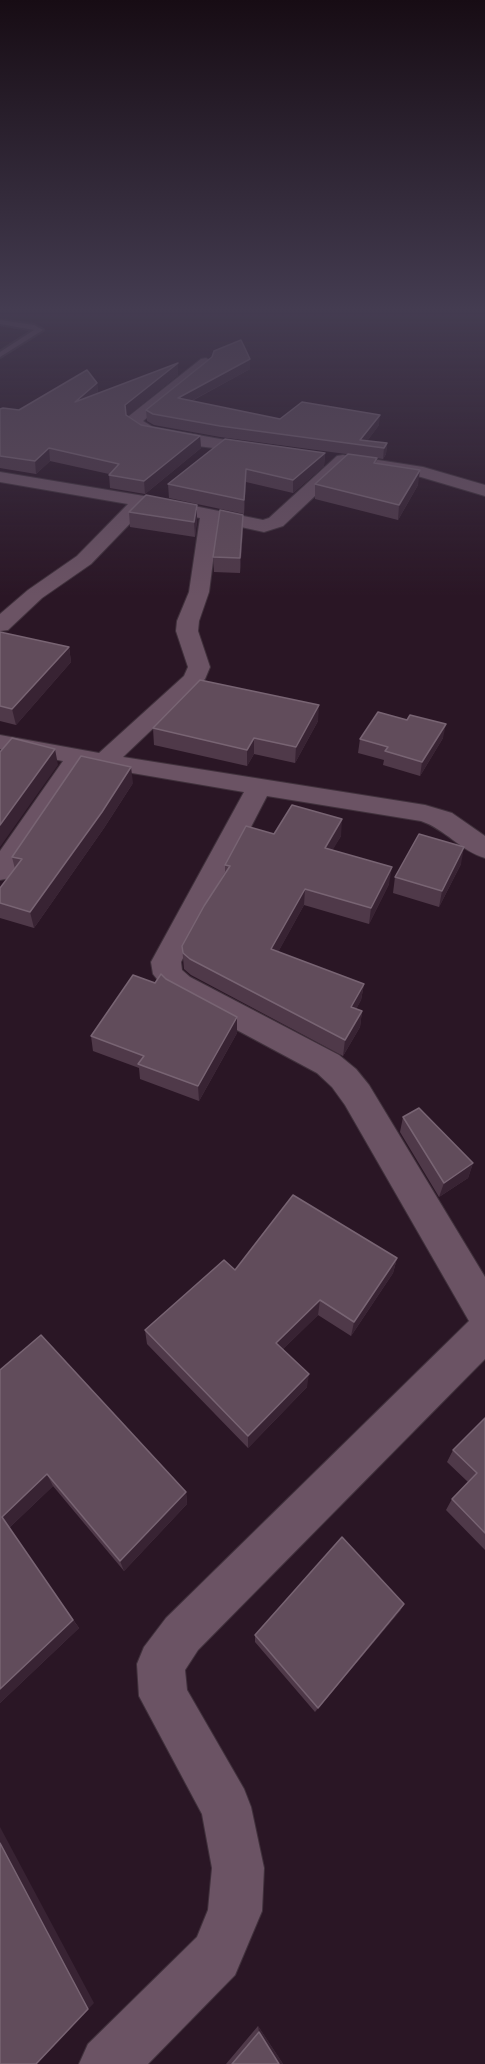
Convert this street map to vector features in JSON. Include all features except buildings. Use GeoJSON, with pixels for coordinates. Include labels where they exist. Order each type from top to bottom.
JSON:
{"type":"FeatureCollection","features":[{"type":"Feature","properties":{"kind":"street"},"geometry":{"type":"LineString","coordinates":[[153,404],[135,419],[135,423],[148,431],[240,446]]}},
{"type":"Feature","properties":{"kind":"street"},"geometry":{"type":"LineString","coordinates":[[205,456],[220,444]]}},
{"type":"Feature","properties":{"kind":"street"},"geometry":{"type":"LineString","coordinates":[[320,457],[423,472],[485,491]]}},
{"type":"Feature","properties":{"kind":"street"},"geometry":{"type":"LineString","coordinates":[[0,477],[145,501],[255,525],[272,525],[354,462]]}},
{"type":"Feature","properties":{"kind":"street"},"geometry":{"type":"LineString","coordinates":[[0,624],[35,594],[84,560],[145,501],[168,487]]}},
{"type":"Feature","properties":{"kind":"street"},"geometry":{"type":"LineString","coordinates":[[104,761],[194,679],[199,667],[187,631],[188,621],[199,592],[210,515]]}},
{"type":"Feature","properties":{"kind":"street"},"geometry":{"type":"LineString","coordinates":[[0,742],[78,757],[260,784],[425,813],[443,819],[485,849]]}},
{"type":"Feature","properties":{"kind":"street"},"geometry":{"type":"LineString","coordinates":[[0,871],[78,757]]}},
{"type":"Feature","properties":{"kind":"street"},"geometry":{"type":"LineString","coordinates":[[260,784],[166,962],[168,974],[179,985],[327,1064],[344,1078],[357,1095],[485,1312]]}},
{"type":"Feature","properties":{"kind":"street"},"geometry":{"type":"LineString","coordinates":[[108,2064],[216,1956],[235,1911],[238,1868],[226,1807],[163,1696],[161,1664],[182,1634],[485,1332]]}}]}
